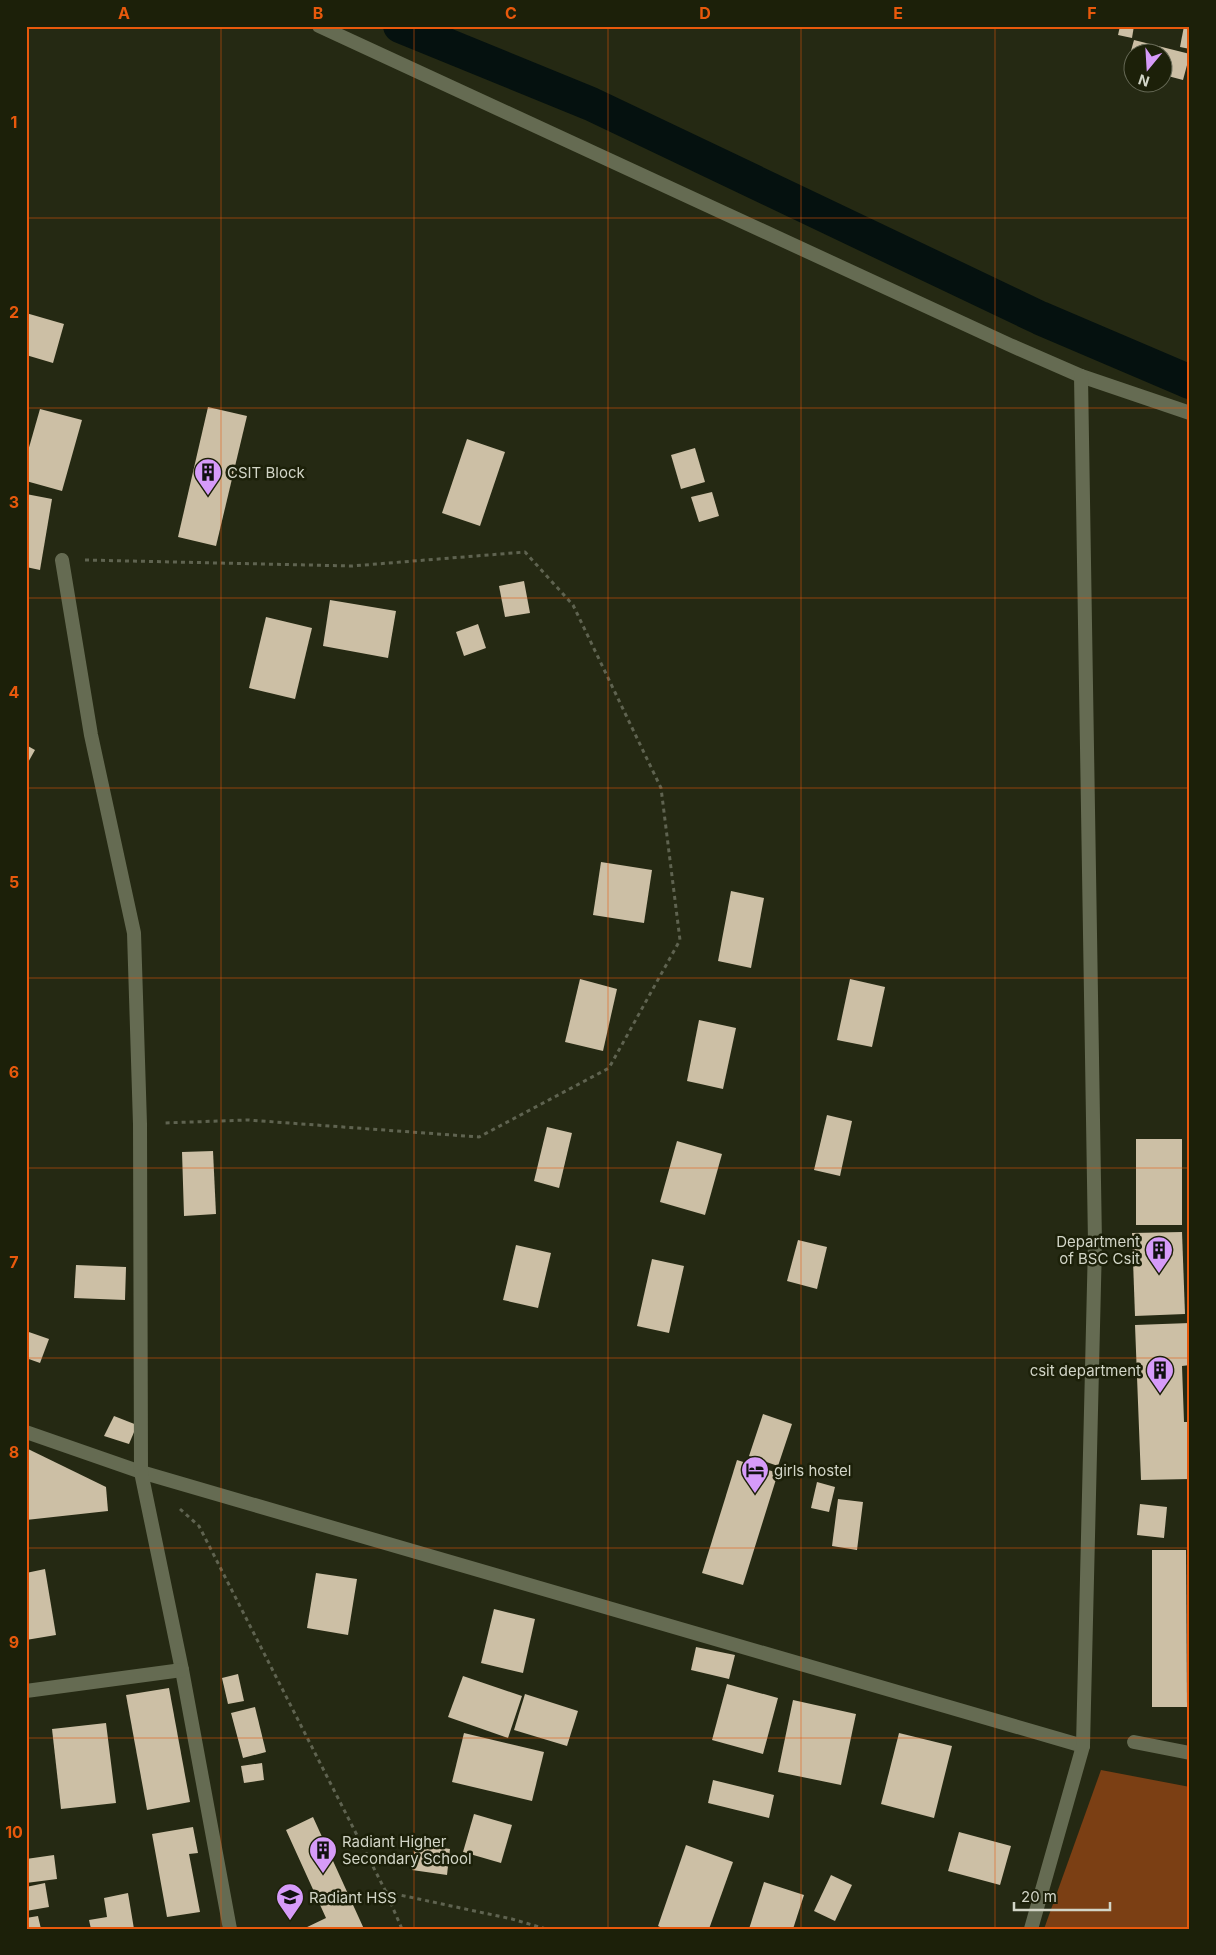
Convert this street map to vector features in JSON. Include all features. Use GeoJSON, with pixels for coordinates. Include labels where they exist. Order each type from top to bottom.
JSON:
{"type":"FeatureCollection","features":[{"type":"Feature","properties":{"kind":"street"},"geometry":{"type":"LineString","coordinates":[[319,26],[1010,345],[1081,376],[1190,414]]}},
{"type":"Feature","properties":{"kind":"street"},"geometry":{"type":"LineString","coordinates":[[1031,1929],[1083,1746],[1095,1243],[1081,376]]}},
{"type":"Feature","properties":{"kind":"street"},"geometry":{"type":"LineString","coordinates":[[62,560],[91,735],[134,933],[140,1124],[141,1472],[182,1670],[230,1929]]}},
{"type":"Feature","properties":{"kind":"street"},"geometry":{"type":"LineString","coordinates":[[26,1432],[141,1472],[1083,1746]]}},
{"type":"Feature","properties":{"kind":"street"},"geometry":{"type":"LineString","coordinates":[[26,1691],[182,1670]]}},
{"type":"Feature","properties":{"kind":"street"},"geometry":{"type":"LineString","coordinates":[[1134,1742],[1190,1754]]}},
{"type":"Feature","properties":{"kind":"path"},"geometry":{"type":"LineString","coordinates":[[62,560],[352,566],[525,552],[573,605],[662,788],[680,940],[609,1068],[480,1137],[248,1120],[140,1124]]}},
{"type":"Feature","properties":{"kind":"path"},"geometry":{"type":"LineString","coordinates":[[177,1506],[198,1526],[386,1892],[402,1929]]}},
{"type":"Feature","properties":{"kind":"path"},"geometry":{"type":"LineString","coordinates":[[386,1892],[512,1919],[546,1929]]}},
{"type":"Feature","properties":{"kind":"shaded area"},"geometry":{"type":"Polygon","coordinates":[[[1101,1770],[1190,1787],[1190,1929],[1044,1929],[1101,1770]]]}},
{"type":"Feature","properties":{"kind":"building"},"geometry":{"type":"Polygon","coordinates":[[[1120,26],[1134,26],[1132,38],[1118,35],[1120,26]]]}},
{"type":"Feature","properties":{"kind":"building"},"geometry":{"type":"Polygon","coordinates":[[[1184,26],[1190,26],[1190,49],[1180,47],[1184,26]]]}},
{"type":"Feature","properties":{"kind":"building"},"geometry":{"type":"Polygon","coordinates":[[[1174,50],[1190,54],[1183,80],[1174,78],[1174,50]]]}},
{"type":"Feature","properties":{"kind":"building"},"geometry":{"type":"Polygon","coordinates":[[[26,313],[64,324],[53,363],[26,355],[26,313]]]}},
{"type":"Feature","properties":{"kind":"building","name":"CSIT Block"},"geometry":{"type":"Polygon","coordinates":[[[208,407],[247,416],[216,546],[178,537],[208,407]]]}},
{"type":"Feature","properties":{"kind":"building"},"geometry":{"type":"Polygon","coordinates":[[[40,409],[82,420],[62,491],[26,481],[26,458],[40,409]]]}},
{"type":"Feature","properties":{"kind":"building"},"geometry":{"type":"Polygon","coordinates":[[[467,439],[505,452],[480,526],[442,513],[467,439]]]}},
{"type":"Feature","properties":{"kind":"building"},"geometry":{"type":"Polygon","coordinates":[[[695,448],[705,482],[681,489],[671,455],[695,448]]]}},
{"type":"Feature","properties":{"kind":"building"},"geometry":{"type":"Polygon","coordinates":[[[712,492],[719,516],[699,522],[691,497],[712,492]]]}},
{"type":"Feature","properties":{"kind":"building"},"geometry":{"type":"Polygon","coordinates":[[[26,494],[52,499],[40,570],[26,567],[26,494]]]}},
{"type":"Feature","properties":{"kind":"building"},"geometry":{"type":"Polygon","coordinates":[[[524,581],[530,613],[505,617],[499,586],[524,581]]]}},
{"type":"Feature","properties":{"kind":"building"},"geometry":{"type":"Polygon","coordinates":[[[330,600],[396,611],[388,658],[323,646],[330,600]]]}},
{"type":"Feature","properties":{"kind":"building"},"geometry":{"type":"Polygon","coordinates":[[[266,617],[312,628],[295,699],[249,688],[266,617]]]}},
{"type":"Feature","properties":{"kind":"building"},"geometry":{"type":"Polygon","coordinates":[[[478,624],[486,648],[464,656],[456,632],[478,624]]]}},
{"type":"Feature","properties":{"kind":"building"},"geometry":{"type":"Polygon","coordinates":[[[26,745],[35,750],[26,766],[26,745]]]}},
{"type":"Feature","properties":{"kind":"building"},"geometry":{"type":"Polygon","coordinates":[[[601,862],[652,870],[644,923],[593,915],[601,862]]]}},
{"type":"Feature","properties":{"kind":"building"},"geometry":{"type":"Polygon","coordinates":[[[731,891],[764,898],[751,968],[718,961],[731,891]]]}},
{"type":"Feature","properties":{"kind":"building"},"geometry":{"type":"Polygon","coordinates":[[[580,979],[617,989],[603,1051],[565,1042],[580,979]]]}},
{"type":"Feature","properties":{"kind":"building"},"geometry":{"type":"Polygon","coordinates":[[[850,979],[885,987],[872,1047],[837,1040],[850,979]]]}},
{"type":"Feature","properties":{"kind":"building"},"geometry":{"type":"Polygon","coordinates":[[[699,1020],[736,1028],[723,1089],[687,1081],[699,1020]]]}},
{"type":"Feature","properties":{"kind":"building"},"geometry":{"type":"Polygon","coordinates":[[[827,1115],[852,1121],[840,1176],[814,1170],[827,1115]]]}},
{"type":"Feature","properties":{"kind":"building"},"geometry":{"type":"Polygon","coordinates":[[[547,1127],[572,1133],[559,1188],[534,1181],[547,1127]]]}},
{"type":"Feature","properties":{"kind":"building"},"geometry":{"type":"Polygon","coordinates":[[[1136,1139],[1182,1139],[1182,1225],[1136,1225],[1136,1139]]]}},
{"type":"Feature","properties":{"kind":"building"},"geometry":{"type":"Polygon","coordinates":[[[677,1141],[722,1154],[705,1215],[660,1202],[677,1141]]]}},
{"type":"Feature","properties":{"kind":"building"},"geometry":{"type":"Polygon","coordinates":[[[213,1151],[216,1214],[184,1216],[182,1152],[213,1151]]]}},
{"type":"Feature","properties":{"kind":"building","name":"Department of BSC Csit"},"geometry":{"type":"Polygon","coordinates":[[[1182,1232],[1185,1314],[1135,1316],[1132,1233],[1182,1232]]]}},
{"type":"Feature","properties":{"kind":"building"},"geometry":{"type":"Polygon","coordinates":[[[798,1240],[827,1247],[817,1289],[787,1281],[798,1240]]]}},
{"type":"Feature","properties":{"kind":"building"},"geometry":{"type":"Polygon","coordinates":[[[516,1245],[551,1253],[538,1308],[503,1300],[516,1245]]]}},
{"type":"Feature","properties":{"kind":"building"},"geometry":{"type":"Polygon","coordinates":[[[652,1259],[684,1266],[669,1333],[637,1326],[652,1259]]]}},
{"type":"Feature","properties":{"kind":"building"},"geometry":{"type":"Polygon","coordinates":[[[76,1265],[126,1267],[125,1300],[74,1298],[76,1265]]]}},
{"type":"Feature","properties":{"kind":"building","name":"csit department"},"geometry":{"type":"Polygon","coordinates":[[[1190,1323],[1190,1365],[1182,1366],[1184,1422],[1190,1422],[1190,1479],[1141,1480],[1135,1325],[1190,1323]]]}},
{"type":"Feature","properties":{"kind":"building"},"geometry":{"type":"Polygon","coordinates":[[[26,1331],[49,1339],[40,1363],[26,1358],[26,1331]]]}},
{"type":"Feature","properties":{"kind":"building"},"geometry":{"type":"Polygon","coordinates":[[[763,1414],[792,1424],[778,1466],[749,1456],[763,1414]]]}},
{"type":"Feature","properties":{"kind":"building"},"geometry":{"type":"Polygon","coordinates":[[[114,1416],[137,1425],[129,1444],[104,1436],[114,1416]]]}},
{"type":"Feature","properties":{"kind":"building"},"geometry":{"type":"Polygon","coordinates":[[[26,1448],[106,1487],[108,1511],[26,1520],[26,1448]]]}},
{"type":"Feature","properties":{"kind":"building"},"geometry":{"type":"Polygon","coordinates":[[[737,1460],[778,1473],[743,1585],[702,1573],[737,1460]]]}},
{"type":"Feature","properties":{"kind":"building"},"geometry":{"type":"Polygon","coordinates":[[[817,1482],[835,1487],[829,1512],[811,1508],[817,1482]]]}},
{"type":"Feature","properties":{"kind":"building"},"geometry":{"type":"Polygon","coordinates":[[[838,1499],[863,1502],[857,1550],[832,1546],[838,1499]]]}},
{"type":"Feature","properties":{"kind":"building"},"geometry":{"type":"Polygon","coordinates":[[[1140,1504],[1167,1507],[1164,1538],[1137,1535],[1140,1504]]]}},
{"type":"Feature","properties":{"kind":"building"},"geometry":{"type":"Polygon","coordinates":[[[1152,1550],[1186,1550],[1187,1707],[1152,1707],[1152,1550]]]}},
{"type":"Feature","properties":{"kind":"building"},"geometry":{"type":"Polygon","coordinates":[[[45,1569],[56,1635],[26,1640],[26,1573],[45,1569]]]}},
{"type":"Feature","properties":{"kind":"building"},"geometry":{"type":"Polygon","coordinates":[[[316,1573],[357,1579],[348,1635],[307,1628],[316,1573]]]}},
{"type":"Feature","properties":{"kind":"building"},"geometry":{"type":"Polygon","coordinates":[[[494,1609],[535,1619],[523,1673],[481,1663],[494,1609]]]}},
{"type":"Feature","properties":{"kind":"building"},"geometry":{"type":"Polygon","coordinates":[[[696,1647],[735,1655],[729,1679],[691,1670],[696,1647]]]}},
{"type":"Feature","properties":{"kind":"building"},"geometry":{"type":"Polygon","coordinates":[[[238,1674],[244,1701],[228,1704],[222,1678],[238,1674]]]}},
{"type":"Feature","properties":{"kind":"building"},"geometry":{"type":"Polygon","coordinates":[[[463,1676],[522,1696],[508,1738],[448,1717],[463,1676]]]}},
{"type":"Feature","properties":{"kind":"building"},"geometry":{"type":"Polygon","coordinates":[[[727,1684],[778,1698],[763,1754],[712,1740],[727,1684]]]}},
{"type":"Feature","properties":{"kind":"building"},"geometry":{"type":"Polygon","coordinates":[[[169,1688],[190,1802],[147,1810],[126,1695],[169,1688]]]}},
{"type":"Feature","properties":{"kind":"building"},"geometry":{"type":"Polygon","coordinates":[[[525,1694],[578,1711],[567,1746],[514,1730],[525,1694]]]}},
{"type":"Feature","properties":{"kind":"building"},"geometry":{"type":"Polygon","coordinates":[[[793,1700],[856,1714],[841,1785],[778,1772],[793,1700]]]}},
{"type":"Feature","properties":{"kind":"building"},"geometry":{"type":"Polygon","coordinates":[[[255,1707],[266,1752],[243,1758],[231,1713],[255,1707]]]}},
{"type":"Feature","properties":{"kind":"building"},"geometry":{"type":"Polygon","coordinates":[[[106,1723],[116,1803],[61,1809],[52,1729],[106,1723]]]}},
{"type":"Feature","properties":{"kind":"building"},"geometry":{"type":"Polygon","coordinates":[[[464,1733],[544,1752],[532,1801],[452,1782],[464,1733]]]}},
{"type":"Feature","properties":{"kind":"building"},"geometry":{"type":"Polygon","coordinates":[[[899,1733],[952,1746],[934,1818],[881,1804],[899,1733]]]}},
{"type":"Feature","properties":{"kind":"building"},"geometry":{"type":"Polygon","coordinates":[[[262,1763],[264,1780],[244,1783],[241,1766],[262,1763]]]}},
{"type":"Feature","properties":{"kind":"building"},"geometry":{"type":"Polygon","coordinates":[[[713,1780],[774,1795],[769,1818],[708,1803],[713,1780]]]}},
{"type":"Feature","properties":{"kind":"building"},"geometry":{"type":"Polygon","coordinates":[[[474,1814],[512,1825],[501,1863],[463,1852],[474,1814]]]}},
{"type":"Feature","properties":{"kind":"building","name":"Radiant Higher Secondary School"},"geometry":{"type":"Polygon","coordinates":[[[313,1817],[364,1929],[303,1929],[326,1918],[286,1830],[313,1817]]]}},
{"type":"Feature","properties":{"kind":"building"},"geometry":{"type":"Polygon","coordinates":[[[193,1827],[198,1853],[189,1854],[200,1912],[167,1917],[152,1834],[193,1827]]]}},
{"type":"Feature","properties":{"kind":"building"},"geometry":{"type":"Polygon","coordinates":[[[959,1832],[1011,1846],[1000,1885],[948,1871],[959,1832]]]}},
{"type":"Feature","properties":{"kind":"building"},"geometry":{"type":"Polygon","coordinates":[[[415,1844],[450,1849],[447,1875],[412,1870],[415,1844]]]}},
{"type":"Feature","properties":{"kind":"building"},"geometry":{"type":"Polygon","coordinates":[[[686,1845],[733,1862],[709,1929],[664,1929],[658,1926],[686,1845]]]}},
{"type":"Feature","properties":{"kind":"building"},"geometry":{"type":"Polygon","coordinates":[[[54,1855],[57,1879],[26,1883],[26,1859],[54,1855]]]}},
{"type":"Feature","properties":{"kind":"building"},"geometry":{"type":"Polygon","coordinates":[[[831,1875],[852,1885],[835,1921],[814,1911],[831,1875]]]}},
{"type":"Feature","properties":{"kind":"building"},"geometry":{"type":"Polygon","coordinates":[[[764,1882],[804,1895],[793,1929],[749,1929],[764,1882]]]}},
{"type":"Feature","properties":{"kind":"building"},"geometry":{"type":"Polygon","coordinates":[[[45,1883],[49,1907],[26,1911],[26,1887],[45,1883]]]}},
{"type":"Feature","properties":{"kind":"building"},"geometry":{"type":"Polygon","coordinates":[[[128,1893],[134,1929],[91,1929],[89,1920],[107,1917],[104,1898],[128,1893]]]}},
{"type":"Feature","properties":{"kind":"building"},"geometry":{"type":"Polygon","coordinates":[[[38,1916],[41,1929],[26,1929],[26,1918],[38,1916]]]}},
{"type":"Feature","properties":{"kind":"waterway"},"geometry":{"type":"LineString","coordinates":[[400,26],[591,104],[1040,318],[1190,382]]}},
{"type":"Feature","properties":{"kind":"place","name":"CSIT Block"},"geometry":{"type":"Point","coordinates":[208,496]}},
{"type":"Feature","properties":{"kind":"place","name":"Department of BSC Csit"},"geometry":{"type":"Point","coordinates":[1159,1274]}},
{"type":"Feature","properties":{"kind":"place","name":"csit department"},"geometry":{"type":"Point","coordinates":[1160,1394]}},
{"type":"Feature","properties":{"kind":"place","name":"girls hostel"},"geometry":{"type":"Point","coordinates":[755,1494]}},
{"type":"Feature","properties":{"kind":"place","name":"Radiant Higher Secondary School"},"geometry":{"type":"Point","coordinates":[323,1874]}},
{"type":"Feature","properties":{"kind":"place","name":"Radiant HSS"},"geometry":{"type":"Point","coordinates":[290,1921]}}]}
